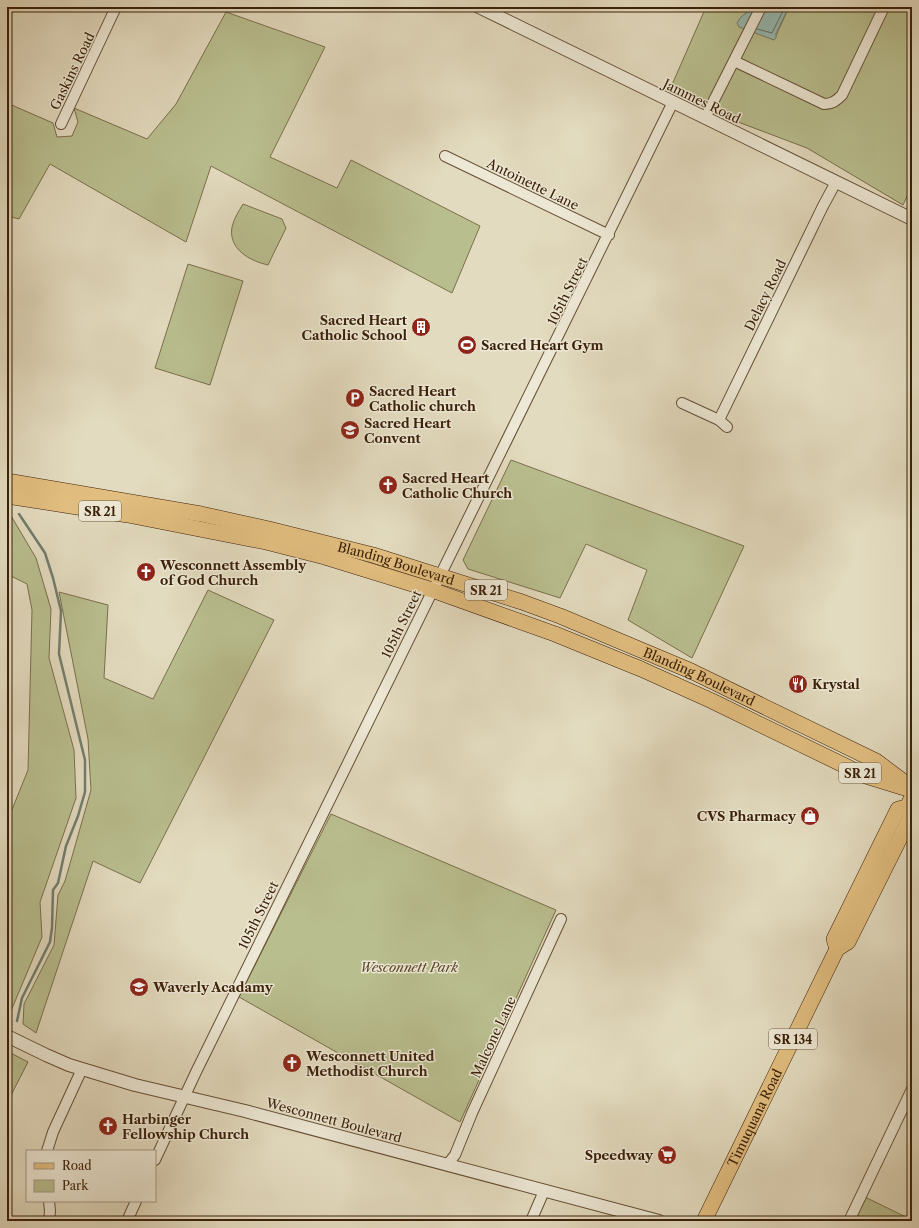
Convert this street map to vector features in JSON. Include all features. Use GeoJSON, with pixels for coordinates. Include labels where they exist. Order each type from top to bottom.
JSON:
{"type":"FeatureCollection","features":[{"type":"Feature","properties":{"kind":"main road","name":"Blanding Boulevard"},"geometry":{"type":"LineString","coordinates":[[7,481],[129,508]]}},
{"type":"Feature","properties":{"kind":"main road","name":"Blanding Boulevard"},"geometry":{"type":"LineString","coordinates":[[7,496],[201,514],[268,536],[325,558],[432,590],[555,634],[712,701],[866,776],[912,789]]}},
{"type":"Feature","properties":{"kind":"main road","name":"Blanding Boulevard"},"geometry":{"type":"LineString","coordinates":[[268,536],[365,553],[440,575],[522,602],[603,633],[691,671],[876,761],[912,789]]}},
{"type":"Feature","properties":{"kind":"main road"},"geometry":{"type":"LineString","coordinates":[[555,634],[580,638],[603,633]]}},
{"type":"Feature","properties":{"kind":"main road"},"geometry":{"type":"LineString","coordinates":[[597,651],[615,646],[655,663],[671,663]]}},
{"type":"Feature","properties":{"kind":"main road","name":"Timuquana Road"},"geometry":{"type":"LineString","coordinates":[[704,1221],[837,949],[848,942],[911,816],[910,802]]}},
{"type":"Feature","properties":{"kind":"street","name":"Gaskins Road"},"geometry":{"type":"LineString","coordinates":[[61,124],[116,7]]}},
{"type":"Feature","properties":{"kind":"street","name":"Jammes Road"},"geometry":{"type":"LineString","coordinates":[[479,7],[912,219]]}},
{"type":"Feature","properties":{"kind":"street"},"geometry":{"type":"LineString","coordinates":[[705,118],[761,7]]}},
{"type":"Feature","properties":{"kind":"street"},"geometry":{"type":"LineString","coordinates":[[734,61],[824,104],[830,104],[835,102],[842,95],[884,7]]}},
{"type":"Feature","properties":{"kind":"street","name":"105th Street"},"geometry":{"type":"LineString","coordinates":[[156,1158],[184,1096],[432,590],[674,102]]}},
{"type":"Feature","properties":{"kind":"street","name":"Antoinette Lane"},"geometry":{"type":"LineString","coordinates":[[445,156],[609,235]]}},
{"type":"Feature","properties":{"kind":"street","name":"Delacy Road"},"geometry":{"type":"LineString","coordinates":[[719,420],[836,182]]}},
{"type":"Feature","properties":{"kind":"street"},"geometry":{"type":"LineString","coordinates":[[682,403],[719,420],[727,427]]}},
{"type":"Feature","properties":{"kind":"street","name":"Malcone Lane"},"geometry":{"type":"LineString","coordinates":[[447,1165],[455,1156],[472,1113],[561,919]]}},
{"type":"Feature","properties":{"kind":"street","name":"Wesconnett Boulevard"},"geometry":{"type":"LineString","coordinates":[[7,1036],[46,1055],[82,1069],[135,1085],[245,1111],[659,1221]]}},
{"type":"Feature","properties":{"kind":"street"},"geometry":{"type":"LineString","coordinates":[[47,1150],[53,1132],[82,1069]]}},
{"type":"Feature","properties":{"kind":"street"},"geometry":{"type":"LineString","coordinates":[[849,1221],[912,1089]]}},
{"type":"Feature","properties":{"kind":"street"},"geometry":{"type":"LineString","coordinates":[[531,1221],[544,1191]]}},
{"type":"Feature","properties":{"kind":"street"},"geometry":{"type":"LineString","coordinates":[[49,1202],[49,1221]]}},
{"type":"Feature","properties":{"kind":"street"},"geometry":{"type":"LineString","coordinates":[[127,1221],[136,1202]]}},
{"type":"Feature","properties":{"kind":"green space"},"geometry":{"type":"Polygon","coordinates":[[[706,7],[754,7],[742,17],[762,34],[774,40],[789,7],[912,7],[912,186],[903,205],[807,148],[738,122],[671,87],[706,7]]]}},
{"type":"Feature","properties":{"kind":"green space"},"geometry":{"type":"Polygon","coordinates":[[[226,12],[325,47],[270,157],[337,188],[351,160],[480,226],[452,293],[211,166],[186,242],[50,164],[19,219],[7,216],[7,103],[53,123],[57,137],[72,136],[78,122],[74,108],[147,139],[176,104],[226,12]]]}},
{"type":"Feature","properties":{"kind":"green space"},"geometry":{"type":"Polygon","coordinates":[[[243,204],[282,219],[286,228],[268,265],[248,257],[237,248],[233,242],[232,227],[243,204]]]}},
{"type":"Feature","properties":{"kind":"green space"},"geometry":{"type":"Polygon","coordinates":[[[188,264],[243,281],[210,385],[155,368],[188,264]]]}},
{"type":"Feature","properties":{"kind":"green space"},"geometry":{"type":"Polygon","coordinates":[[[511,460],[744,546],[692,658],[628,620],[647,570],[586,544],[560,598],[468,569],[463,560],[511,460]]]}},
{"type":"Feature","properties":{"kind":"green space"},"geometry":{"type":"Polygon","coordinates":[[[7,509],[36,558],[51,609],[49,658],[74,750],[76,798],[40,902],[42,937],[8,1018],[7,822],[28,770],[32,610],[27,584],[7,574],[7,509]]]}},
{"type":"Feature","properties":{"kind":"green space"},"geometry":{"type":"Polygon","coordinates":[[[208,590],[274,620],[140,883],[93,861],[36,1033],[23,1024],[24,1004],[54,945],[58,895],[65,881],[91,790],[88,739],[59,592],[108,605],[104,678],[153,699],[208,590]]]}},
{"type":"Feature","properties":{"kind":"green space","name":"Wesconnett Park"},"geometry":{"type":"Polygon","coordinates":[[[331,814],[556,910],[460,1122],[239,997],[331,814]]]}},
{"type":"Feature","properties":{"kind":"green space"},"geometry":{"type":"Polygon","coordinates":[[[7,1051],[28,1062],[7,1103],[7,1051]]]}},
{"type":"Feature","properties":{"kind":"green space"},"geometry":{"type":"Polygon","coordinates":[[[865,1197],[912,1220],[912,1221],[854,1221],[865,1197]]]}},
{"type":"Feature","properties":{"kind":"water"},"geometry":{"type":"Polygon","coordinates":[[[754,7],[789,7],[774,40],[739,27],[737,23],[741,17],[754,7]]]}},
{"type":"Feature","properties":{"kind":"waterway"},"geometry":{"type":"LineString","coordinates":[[17,1021],[22,998],[50,942],[53,890],[58,883],[66,846],[78,816],[85,792],[85,760],[59,654],[61,611],[45,553],[19,514]]}},
{"type":"Feature","properties":{"kind":"place","name":"Sacred Heart Catholic School"},"geometry":{"type":"Point","coordinates":[421,327]}},
{"type":"Feature","properties":{"kind":"place","name":"Sacred Heart Gym"},"geometry":{"type":"Point","coordinates":[467,345]}},
{"type":"Feature","properties":{"kind":"place","name":"Sacred Heart Catholic church"},"geometry":{"type":"Point","coordinates":[355,398]}},
{"type":"Feature","properties":{"kind":"place","name":"Sacred Heart Convent"},"geometry":{"type":"Point","coordinates":[350,430]}},
{"type":"Feature","properties":{"kind":"place","name":"Sacred Heart Catholic Church"},"geometry":{"type":"Point","coordinates":[388,485]}},
{"type":"Feature","properties":{"kind":"place","name":"Wesconnett Assembly of God Church"},"geometry":{"type":"Point","coordinates":[146,572]}},
{"type":"Feature","properties":{"kind":"place","name":"Krystal"},"geometry":{"type":"Point","coordinates":[798,684]}},
{"type":"Feature","properties":{"kind":"place","name":"CVS Pharmacy"},"geometry":{"type":"Point","coordinates":[810,816]}},
{"type":"Feature","properties":{"kind":"place","name":"Waverly Acadamy"},"geometry":{"type":"Point","coordinates":[139,987]}},
{"type":"Feature","properties":{"kind":"place","name":"Wesconnett United Methodist Church"},"geometry":{"type":"Point","coordinates":[292,1063]}},
{"type":"Feature","properties":{"kind":"place","name":"Harbinger Fellowship Church"},"geometry":{"type":"Point","coordinates":[108,1126]}},
{"type":"Feature","properties":{"kind":"place","name":"Speedway"},"geometry":{"type":"Point","coordinates":[667,1155]}}]}
